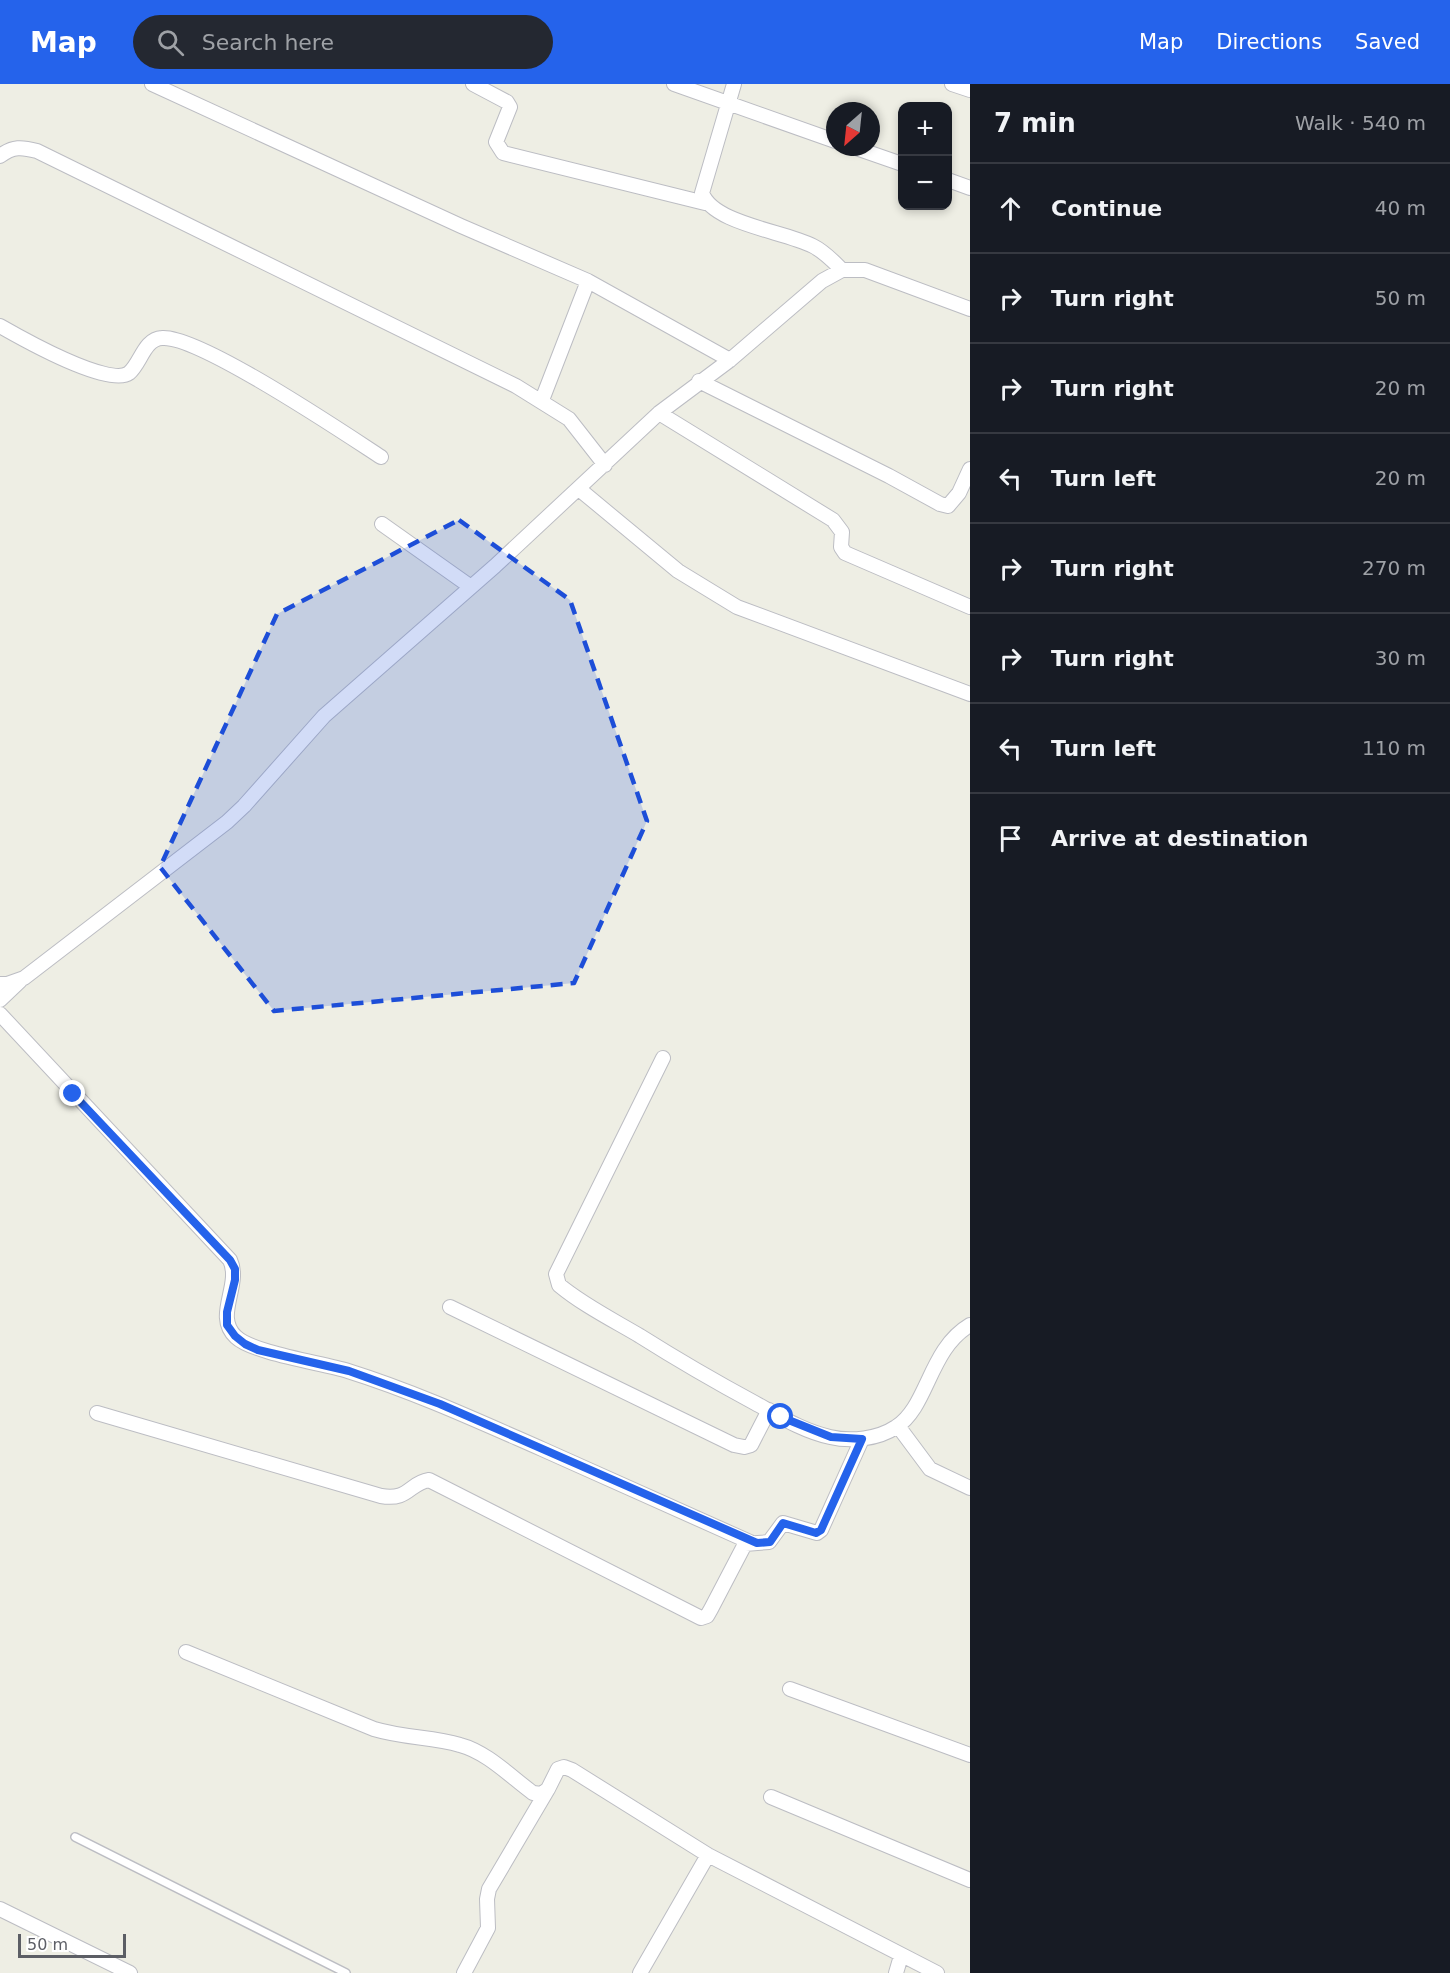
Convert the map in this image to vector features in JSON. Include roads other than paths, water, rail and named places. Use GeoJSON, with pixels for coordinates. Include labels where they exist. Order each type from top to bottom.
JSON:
{"type":"FeatureCollection","features":[{"type":"Feature","properties":{"kind":"street"},"geometry":{"type":"LineString","coordinates":[[152,84],[461,226],[588,280],[686,333],[730,360]]}},
{"type":"Feature","properties":{"kind":"street"},"geometry":{"type":"LineString","coordinates":[[473,84],[507,102],[510,107],[496,142],[503,153],[705,203],[728,217],[813,246],[828,255],[842,270]]}},
{"type":"Feature","properties":{"kind":"street"},"geometry":{"type":"LineString","coordinates":[[674,84],[826,138]]}},
{"type":"Feature","properties":{"kind":"street"},"geometry":{"type":"LineString","coordinates":[[705,203],[702,193],[734,84]]}},
{"type":"Feature","properties":{"kind":"street"},"geometry":{"type":"LineString","coordinates":[[952,84],[970,90]]}},
{"type":"Feature","properties":{"kind":"street"},"geometry":{"type":"LineString","coordinates":[[0,156],[9,149],[23,147],[37,151],[542,400],[569,419],[605,465]]}},
{"type":"Feature","properties":{"kind":"street"},"geometry":{"type":"LineString","coordinates":[[879,156],[898,162]]}},
{"type":"Feature","properties":{"kind":"street"},"geometry":{"type":"LineString","coordinates":[[952,181],[970,188]]}},
{"type":"Feature","properties":{"kind":"street"},"geometry":{"type":"LineString","coordinates":[[0,1000],[24,978],[227,822],[261,788],[324,716],[471,587],[659,414],[699,381],[730,360],[822,281],[842,270],[865,270],[970,309]]}},
{"type":"Feature","properties":{"kind":"street"},"geometry":{"type":"LineString","coordinates":[[542,400],[588,280]]}},
{"type":"Feature","properties":{"kind":"street"},"geometry":{"type":"LineString","coordinates":[[0,326],[98,373],[118,378],[132,371],[153,340],[163,338],[188,345],[267,386],[381,456]]}},
{"type":"Feature","properties":{"kind":"street"},"geometry":{"type":"LineString","coordinates":[[699,381],[940,504],[948,506],[967,487],[970,469]]}},
{"type":"Feature","properties":{"kind":"street"},"geometry":{"type":"LineString","coordinates":[[659,414],[833,520],[842,532],[841,547],[844,553],[970,607]]}},
{"type":"Feature","properties":{"kind":"street"},"geometry":{"type":"LineString","coordinates":[[579,489],[678,571],[737,607],[970,694]]}},
{"type":"Feature","properties":{"kind":"street"},"geometry":{"type":"LineString","coordinates":[[382,524],[471,587]]}},
{"type":"Feature","properties":{"kind":"street"},"geometry":{"type":"LineString","coordinates":[[0,984],[24,978]]}},
{"type":"Feature","properties":{"kind":"street"},"geometry":{"type":"LineString","coordinates":[[0,1014],[230,1260],[235,1269],[235,1280],[227,1312],[227,1325],[245,1344],[258,1350],[349,1371],[440,1404],[750,1542],[770,1542],[783,1523],[810,1532],[816,1533],[821,1530],[862,1439]]}},
{"type":"Feature","properties":{"kind":"street"},"geometry":{"type":"LineString","coordinates":[[663,1058],[556,1274],[559,1285],[707,1377],[807,1429],[831,1437],[862,1439],[880,1436],[898,1426],[909,1415],[945,1347],[955,1334],[970,1325]]}},
{"type":"Feature","properties":{"kind":"street"},"geometry":{"type":"LineString","coordinates":[[450,1307],[734,1445],[744,1448],[751,1445],[769,1410]]}},
{"type":"Feature","properties":{"kind":"street"},"geometry":{"type":"LineString","coordinates":[[97,1413],[381,1496],[401,1496],[422,1481],[429,1480],[701,1618],[707,1616],[745,1544],[750,1542]]}},
{"type":"Feature","properties":{"kind":"street"},"geometry":{"type":"LineString","coordinates":[[898,1426],[930,1469],[970,1488]]}},
{"type":"Feature","properties":{"kind":"street"},"geometry":{"type":"LineString","coordinates":[[186,1652],[374,1729],[403,1738],[462,1745],[485,1757],[534,1793],[542,1794],[548,1789]]}},
{"type":"Feature","properties":{"kind":"street"},"geometry":{"type":"LineString","coordinates":[[790,1689],[970,1755]]}},
{"type":"Feature","properties":{"kind":"street"},"geometry":{"type":"LineString","coordinates":[[464,1973],[488,1928],[489,1889],[558,1769],[564,1767],[708,1855],[937,1973]]}},
{"type":"Feature","properties":{"kind":"street"},"geometry":{"type":"LineString","coordinates":[[771,1797],[970,1880]]}},
{"type":"Feature","properties":{"kind":"street"},"geometry":{"type":"LineString","coordinates":[[640,1973],[708,1855]]}},
{"type":"Feature","properties":{"kind":"street"},"geometry":{"type":"LineString","coordinates":[[0,1909],[130,1973]]}},
{"type":"Feature","properties":{"kind":"street"},"geometry":{"type":"LineString","coordinates":[[896,1973],[901,1956]]}},
{"type":"Feature","properties":{"kind":"lane"},"geometry":{"type":"LineString","coordinates":[[75,1837],[346,1973]]}}]}
